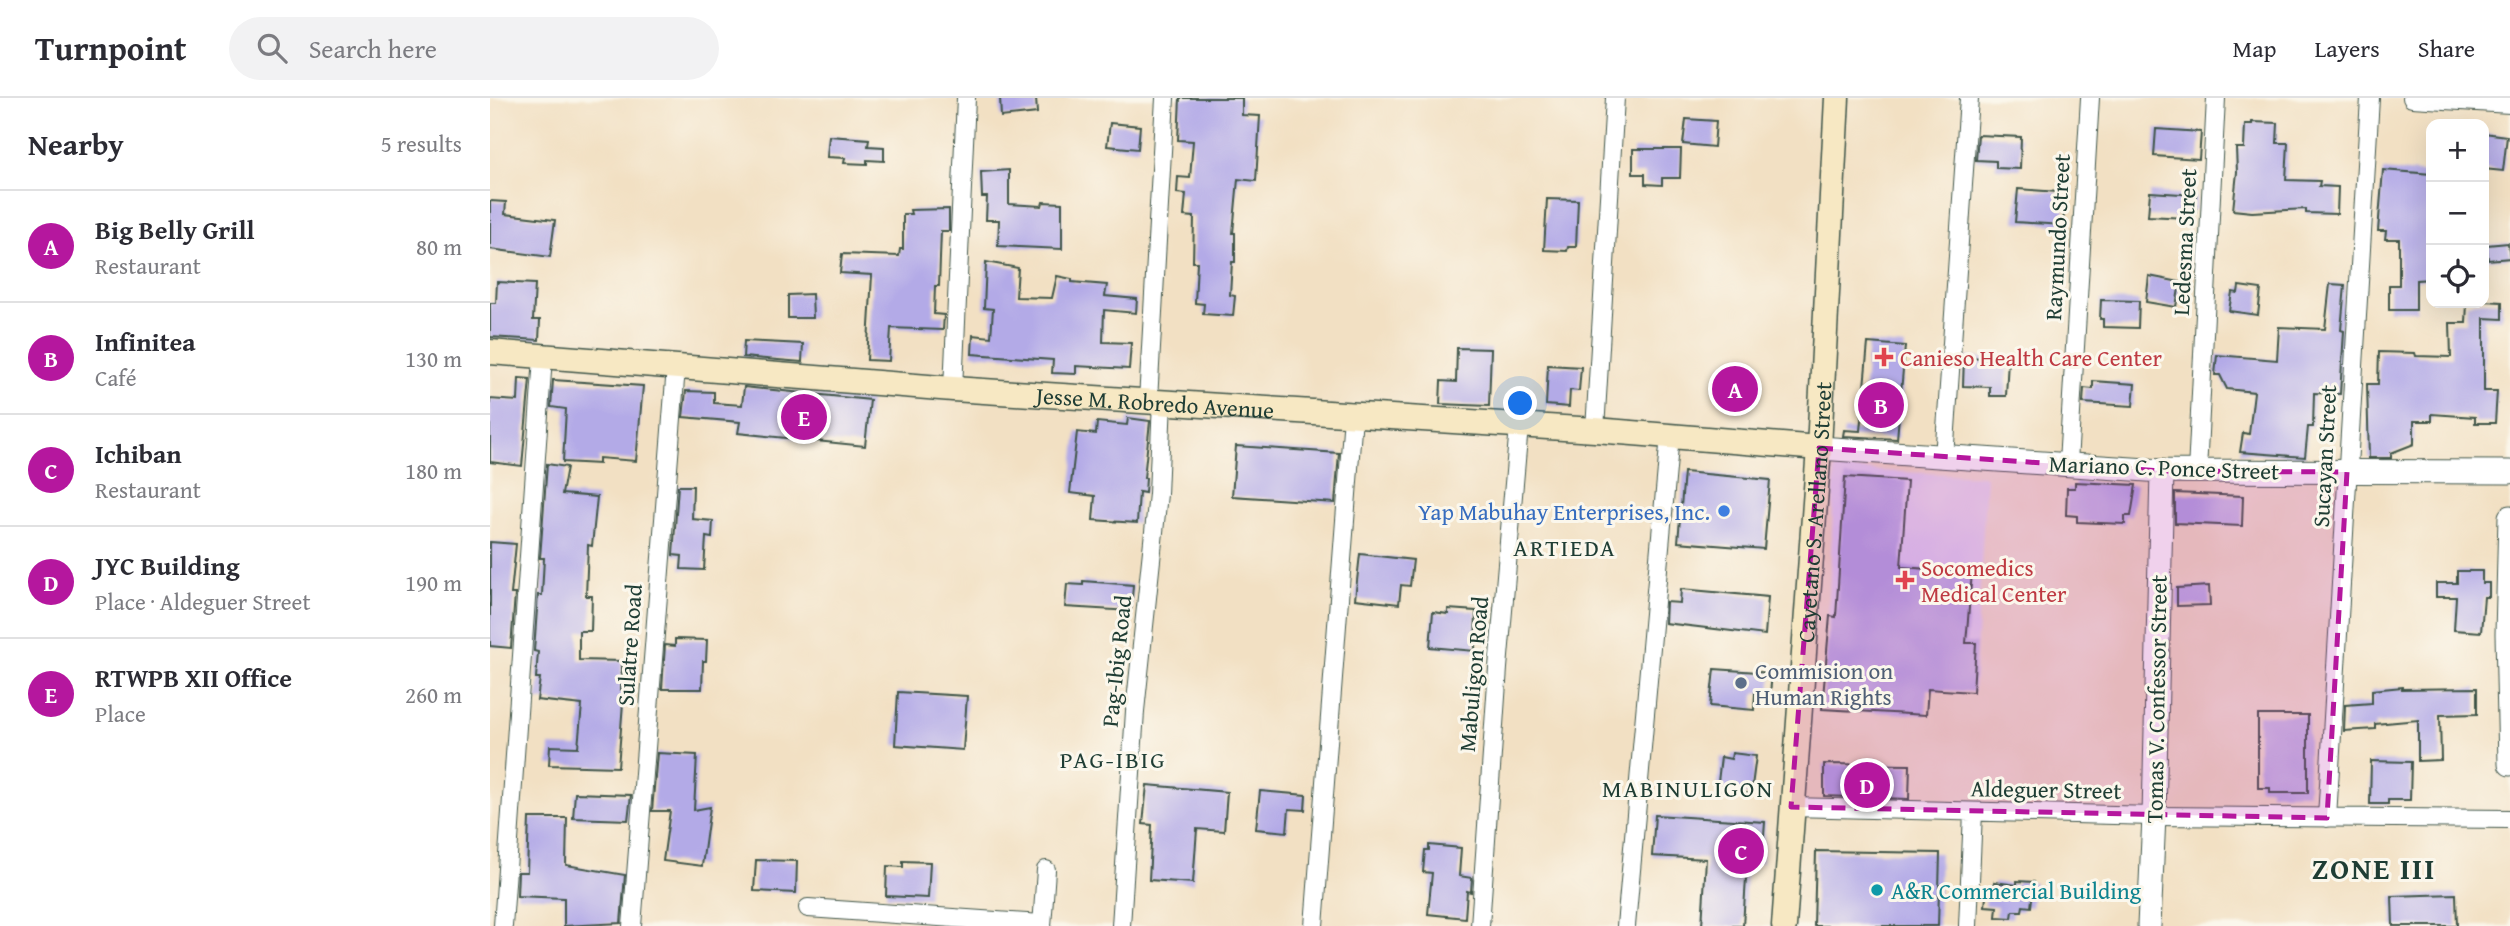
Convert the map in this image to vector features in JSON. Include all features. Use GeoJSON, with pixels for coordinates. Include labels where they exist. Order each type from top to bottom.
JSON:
{"type":"FeatureCollection","features":[{"type":"Feature","properties":{"kind":"main road","name":"Cayetano S. Arellano Street"},"geometry":{"type":"LineString","coordinates":[[1784,926],[1819,448],[1837,98]]}},
{"type":"Feature","properties":{"kind":"main road","name":"Jesse M. Robredo Avenue"},"geometry":{"type":"LineString","coordinates":[[490,352],[953,389],[1670,435],[1819,448]]}},
{"type":"Feature","properties":{"kind":"street"},"geometry":{"type":"LineString","coordinates":[[953,389],[966,98]]}},
{"type":"Feature","properties":{"kind":"street","name":"Pag-Ibig Road"},"geometry":{"type":"LineString","coordinates":[[1121,926],[1135,711],[1158,494],[1155,401],[1165,98]]}},
{"type":"Feature","properties":{"kind":"street"},"geometry":{"type":"LineString","coordinates":[[1595,430],[1615,98]]}},
{"type":"Feature","properties":{"kind":"street"},"geometry":{"type":"LineString","coordinates":[[1944,458],[1969,98]]}},
{"type":"Feature","properties":{"kind":"street","name":"Raymundo Street"},"geometry":{"type":"LineString","coordinates":[[2068,463],[2090,98]]}},
{"type":"Feature","properties":{"kind":"street","name":"Ledesma Street"},"geometry":{"type":"LineString","coordinates":[[2197,472],[2216,98]]}},
{"type":"Feature","properties":{"kind":"street","name":"Sucayan Street"},"geometry":{"type":"LineString","coordinates":[[2327,818],[2370,98]]}},
{"type":"Feature","properties":{"kind":"street"},"geometry":{"type":"LineString","coordinates":[[2412,98],[2510,104]]}},
{"type":"Feature","properties":{"kind":"street"},"geometry":{"type":"LineString","coordinates":[[503,926],[543,357]]}},
{"type":"Feature","properties":{"kind":"street","name":"Sulatre Road"},"geometry":{"type":"LineString","coordinates":[[632,926],[676,367]]}},
{"type":"Feature","properties":{"kind":"street"},"geometry":{"type":"LineString","coordinates":[[1314,926],[1353,416]]}},
{"type":"Feature","properties":{"kind":"street","name":"Mabuligon Road"},"geometry":{"type":"LineString","coordinates":[[1480,926],[1498,668],[1519,426]]}},
{"type":"Feature","properties":{"kind":"street"},"geometry":{"type":"LineString","coordinates":[[1626,926],[1670,435]]}},
{"type":"Feature","properties":{"kind":"street","name":"Mariano C. Ponce Street"},"geometry":{"type":"LineString","coordinates":[[1819,448],[2162,471],[2510,472]]}},
{"type":"Feature","properties":{"kind":"street","name":"Tomas V. Confessor Street"},"geometry":{"type":"LineString","coordinates":[[2149,926],[2162,471]]}},
{"type":"Feature","properties":{"kind":"street"},"geometry":{"type":"LineString","coordinates":[[2510,517],[2510,764]]}},
{"type":"Feature","properties":{"kind":"street","name":"Aldeguer Street"},"geometry":{"type":"LineString","coordinates":[[1791,807],[2154,816],[2510,819]]}},
{"type":"Feature","properties":{"kind":"street"},"geometry":{"type":"LineString","coordinates":[[1968,926],[1973,812]]}},
{"type":"Feature","properties":{"kind":"street"},"geometry":{"type":"LineString","coordinates":[[808,908],[1042,925],[1046,870]]}},
{"type":"Feature","properties":{"kind":"highlighted area"},"geometry":{"type":"Polygon","coordinates":[[[1819,448],[2162,471],[2347,472],[2327,818],[1791,807],[1819,448]]]}},
{"type":"Feature","properties":{"kind":"shaded area","name":"Socomedics Medical Center"},"geometry":{"type":"Polygon","coordinates":[[[1835,469],[1986,476],[1974,692],[1825,683],[1835,469]]]}},
{"type":"Feature","properties":{"kind":"building"},"geometry":{"type":"Polygon","coordinates":[[[1000,98],[1036,98],[1037,113],[1001,117],[1000,98]]]}},
{"type":"Feature","properties":{"kind":"building"},"geometry":{"type":"Polygon","coordinates":[[[1180,98],[1242,98],[1242,115],[1260,116],[1256,181],[1238,179],[1233,233],[1235,262],[1232,262],[1230,295],[1235,296],[1233,316],[1203,314],[1204,304],[1195,303],[1197,262],[1193,262],[1194,217],[1184,216],[1186,194],[1177,193],[1178,177],[1190,178],[1193,141],[1178,140],[1180,98]]]}},
{"type":"Feature","properties":{"kind":"building"},"geometry":{"type":"Polygon","coordinates":[[[1686,119],[1716,121],[1714,147],[1683,144],[1686,119]]]}},
{"type":"Feature","properties":{"kind":"building"},"geometry":{"type":"Polygon","coordinates":[[[1110,123],[1140,126],[1138,149],[1107,146],[1110,123]]]}},
{"type":"Feature","properties":{"kind":"building"},"geometry":{"type":"Polygon","coordinates":[[[2278,123],[2277,143],[2288,143],[2286,180],[2320,181],[2319,186],[2338,187],[2337,214],[2306,213],[2306,209],[2252,212],[2233,210],[2237,172],[2236,148],[2244,148],[2245,124],[2278,123]]]}},
{"type":"Feature","properties":{"kind":"building"},"geometry":{"type":"Polygon","coordinates":[[[2156,129],[2201,132],[2199,159],[2154,156],[2156,129]]]}},
{"type":"Feature","properties":{"kind":"building"},"geometry":{"type":"Polygon","coordinates":[[[2489,134],[2507,136],[2503,171],[2489,170],[2489,134]]]}},
{"type":"Feature","properties":{"kind":"building"},"geometry":{"type":"Polygon","coordinates":[[[1978,135],[2021,137],[2020,169],[1996,168],[1996,161],[1976,160],[1978,135]]]}},
{"type":"Feature","properties":{"kind":"building"},"geometry":{"type":"Polygon","coordinates":[[[829,136],[869,139],[868,146],[884,147],[884,161],[867,160],[867,164],[844,163],[845,158],[827,157],[829,136]]]}},
{"type":"Feature","properties":{"kind":"building"},"geometry":{"type":"Polygon","coordinates":[[[1633,149],[1681,149],[1680,178],[1662,178],[1662,185],[1645,184],[1645,174],[1633,174],[1633,149]]]}},
{"type":"Feature","properties":{"kind":"building"},"geometry":{"type":"Polygon","coordinates":[[[1009,170],[1009,204],[1042,206],[1043,202],[1062,203],[1062,249],[998,246],[999,220],[986,220],[987,197],[982,197],[981,172],[1009,170]]]}},
{"type":"Feature","properties":{"kind":"building"},"geometry":{"type":"Polygon","coordinates":[[[2383,170],[2426,174],[2426,279],[2416,280],[2416,310],[2389,310],[2389,285],[2399,285],[2399,239],[2385,239],[2386,231],[2378,231],[2383,170]]]}},
{"type":"Feature","properties":{"kind":"building"},"geometry":{"type":"Polygon","coordinates":[[[2018,189],[2058,192],[2057,197],[2065,197],[2063,225],[2015,222],[2018,189]]]}},
{"type":"Feature","properties":{"kind":"building"},"geometry":{"type":"Polygon","coordinates":[[[2150,192],[2196,195],[2196,211],[2187,210],[2186,218],[2148,216],[2150,192]]]}},
{"type":"Feature","properties":{"kind":"building"},"geometry":{"type":"Polygon","coordinates":[[[1547,199],[1578,200],[1576,247],[1568,247],[1567,251],[1544,250],[1547,199]]]}},
{"type":"Feature","properties":{"kind":"building"},"geometry":{"type":"Polygon","coordinates":[[[490,201],[506,202],[505,214],[555,220],[550,257],[490,249],[490,201]]]}},
{"type":"Feature","properties":{"kind":"building"},"geometry":{"type":"Polygon","coordinates":[[[949,209],[949,231],[941,231],[939,286],[935,286],[934,314],[944,315],[943,330],[891,328],[889,361],[867,360],[872,275],[840,273],[842,254],[899,256],[900,249],[903,249],[903,214],[911,214],[910,210],[949,209]]]}},
{"type":"Feature","properties":{"kind":"building"},"geometry":{"type":"Polygon","coordinates":[[[2508,243],[2510,258],[2489,260],[2489,245],[2508,243]]]}},
{"type":"Feature","properties":{"kind":"building"},"geometry":{"type":"Polygon","coordinates":[[[986,262],[1018,268],[1016,297],[1052,298],[1057,276],[1072,279],[1072,282],[1107,285],[1105,296],[1137,299],[1136,313],[1104,310],[1103,342],[1131,343],[1129,369],[1076,366],[1076,374],[1052,373],[1053,360],[972,354],[973,335],[991,337],[993,309],[984,308],[986,262]]]}},
{"type":"Feature","properties":{"kind":"building"},"geometry":{"type":"Polygon","coordinates":[[[2149,276],[2180,282],[2176,307],[2146,302],[2149,276]]]}},
{"type":"Feature","properties":{"kind":"building"},"geometry":{"type":"Polygon","coordinates":[[[497,282],[535,284],[533,320],[540,320],[539,340],[490,337],[490,303],[496,303],[497,282]]]}},
{"type":"Feature","properties":{"kind":"building"},"geometry":{"type":"Polygon","coordinates":[[[2330,284],[2345,285],[2340,394],[2314,393],[2313,427],[2308,427],[2305,457],[2240,452],[2243,433],[2249,434],[2254,392],[2227,389],[2220,375],[2215,375],[2217,355],[2277,360],[2279,327],[2325,329],[2330,284]]]}},
{"type":"Feature","properties":{"kind":"building"},"geometry":{"type":"Polygon","coordinates":[[[2239,286],[2261,289],[2258,315],[2229,311],[2232,292],[2238,293],[2239,286]]]}},
{"type":"Feature","properties":{"kind":"building"},"geometry":{"type":"Polygon","coordinates":[[[812,294],[813,318],[788,318],[788,295],[812,294]]]}},
{"type":"Feature","properties":{"kind":"building"},"geometry":{"type":"Polygon","coordinates":[[[2101,300],[2139,301],[2138,328],[2103,327],[2103,319],[2100,319],[2101,300]]]}},
{"type":"Feature","properties":{"kind":"building"},"geometry":{"type":"Polygon","coordinates":[[[2489,301],[2502,302],[2502,319],[2484,318],[2484,391],[2497,391],[2495,423],[2475,423],[2475,417],[2432,414],[2432,421],[2414,421],[2414,444],[2391,453],[2391,458],[2369,458],[2367,384],[2378,384],[2379,352],[2451,357],[2450,323],[2466,323],[2467,308],[2489,308],[2489,301]]]}},
{"type":"Feature","properties":{"kind":"building"},"geometry":{"type":"Polygon","coordinates":[[[744,341],[803,344],[802,362],[743,357],[744,341]]]}},
{"type":"Feature","properties":{"kind":"building"},"geometry":{"type":"Polygon","coordinates":[[[1868,343],[1905,346],[1897,439],[1843,436],[1844,430],[1860,431],[1868,343]]]}},
{"type":"Feature","properties":{"kind":"building"},"geometry":{"type":"Polygon","coordinates":[[[1457,348],[1491,349],[1489,406],[1440,404],[1441,381],[1456,382],[1457,348]]]}},
{"type":"Feature","properties":{"kind":"building"},"geometry":{"type":"Polygon","coordinates":[[[1964,357],[2008,359],[2006,396],[1990,396],[1990,387],[1963,386],[1964,357]]]}},
{"type":"Feature","properties":{"kind":"building"},"geometry":{"type":"Polygon","coordinates":[[[1548,365],[1581,367],[1579,391],[1570,390],[1569,407],[1546,405],[1548,365]]]}},
{"type":"Feature","properties":{"kind":"building"},"geometry":{"type":"Polygon","coordinates":[[[519,378],[530,379],[522,466],[490,462],[490,399],[518,401],[519,378]]]}},
{"type":"Feature","properties":{"kind":"building"},"geometry":{"type":"Polygon","coordinates":[[[553,380],[643,386],[636,461],[599,458],[599,464],[563,462],[566,409],[551,407],[553,380]]]}},
{"type":"Feature","properties":{"kind":"building"},"geometry":{"type":"Polygon","coordinates":[[[2093,381],[2135,384],[2133,406],[2083,403],[2084,388],[2093,389],[2093,381]]]}},
{"type":"Feature","properties":{"kind":"building"},"geometry":{"type":"Polygon","coordinates":[[[744,387],[870,400],[865,446],[738,433],[740,422],[683,417],[686,391],[714,392],[714,403],[742,405],[744,387]]]}},
{"type":"Feature","properties":{"kind":"building"},"geometry":{"type":"Polygon","coordinates":[[[1128,418],[1150,421],[1145,493],[1139,492],[1137,523],[1093,520],[1095,496],[1070,493],[1077,432],[1096,434],[1097,422],[1127,425],[1128,418]]]}},
{"type":"Feature","properties":{"kind":"building"},"geometry":{"type":"Polygon","coordinates":[[[1236,446],[1339,453],[1335,503],[1232,496],[1236,446]]]}},
{"type":"Feature","properties":{"kind":"building"},"geometry":{"type":"Polygon","coordinates":[[[547,464],[567,467],[562,494],[597,497],[592,546],[588,545],[586,596],[592,596],[591,631],[579,631],[579,660],[622,661],[621,690],[624,690],[618,767],[549,765],[550,746],[578,747],[582,705],[537,700],[540,678],[536,678],[538,652],[534,651],[538,595],[542,595],[544,558],[540,558],[547,464]]]}},
{"type":"Feature","properties":{"kind":"building","name":"Yap Mabuhay Enterprises, Inc."},"geometry":{"type":"Polygon","coordinates":[[[1684,472],[1770,480],[1764,549],[1678,542],[1684,472]]]}},
{"type":"Feature","properties":{"kind":"building","name":"Socomedics Medical Center"},"geometry":{"type":"Polygon","coordinates":[[[1845,477],[1907,481],[1901,567],[1972,572],[1966,643],[1976,643],[1973,692],[1928,689],[1926,715],[1822,709],[1830,616],[1836,617],[1845,477]]]}},
{"type":"Feature","properties":{"kind":"building"},"geometry":{"type":"Polygon","coordinates":[[[2075,482],[2136,485],[2131,516],[2125,516],[2125,524],[2077,522],[2077,516],[2066,515],[2067,488],[2075,488],[2075,482]]]}},
{"type":"Feature","properties":{"kind":"building"},"geometry":{"type":"Polygon","coordinates":[[[678,486],[693,486],[692,519],[713,521],[712,538],[706,537],[704,570],[681,569],[682,556],[673,555],[678,486]]]}},
{"type":"Feature","properties":{"kind":"building"},"geometry":{"type":"Polygon","coordinates":[[[2175,493],[2243,496],[2242,526],[2175,523],[2175,493]]]}},
{"type":"Feature","properties":{"kind":"building"},"geometry":{"type":"Polygon","coordinates":[[[490,542],[516,544],[511,594],[515,594],[511,648],[490,646],[490,542]]]}},
{"type":"Feature","properties":{"kind":"building"},"geometry":{"type":"Polygon","coordinates":[[[1360,554],[1413,560],[1410,586],[1401,585],[1399,604],[1355,599],[1360,554]]]}},
{"type":"Feature","properties":{"kind":"building"},"geometry":{"type":"Polygon","coordinates":[[[2457,571],[2482,571],[2482,583],[2489,583],[2489,597],[2484,597],[2481,632],[2454,630],[2456,597],[2436,597],[2436,583],[2457,583],[2457,571]]]}},
{"type":"Feature","properties":{"kind":"building"},"geometry":{"type":"Polygon","coordinates":[[[1083,581],[1133,585],[1131,611],[1065,607],[1067,584],[1083,585],[1083,581]]]}},
{"type":"Feature","properties":{"kind":"building"},"geometry":{"type":"Polygon","coordinates":[[[2209,586],[2210,605],[2177,606],[2177,588],[2209,586]]]}},
{"type":"Feature","properties":{"kind":"building"},"geometry":{"type":"Polygon","coordinates":[[[1681,589],[1768,597],[1765,635],[1665,623],[1666,602],[1680,603],[1681,589]]]}},
{"type":"Feature","properties":{"kind":"building"},"geometry":{"type":"Polygon","coordinates":[[[1448,609],[1476,611],[1475,651],[1430,647],[1433,612],[1448,614],[1448,609]]]}},
{"type":"Feature","properties":{"kind":"building"},"geometry":{"type":"Polygon","coordinates":[[[675,639],[707,640],[702,689],[662,689],[665,645],[675,646],[675,639]]]}},
{"type":"Feature","properties":{"kind":"building","name":"Commision on Human Rights"},"geometry":{"type":"Polygon","coordinates":[[[1714,669],[1772,673],[1770,694],[1755,693],[1754,710],[1710,706],[1714,669]]]}},
{"type":"Feature","properties":{"kind":"building"},"geometry":{"type":"Polygon","coordinates":[[[2402,687],[2477,688],[2477,714],[2440,715],[2441,760],[2418,761],[2418,720],[2375,724],[2375,729],[2344,731],[2345,705],[2372,703],[2372,690],[2402,687]]]}},
{"type":"Feature","properties":{"kind":"building"},"geometry":{"type":"Polygon","coordinates":[[[898,692],[967,696],[963,750],[895,745],[898,692]]]}},
{"type":"Feature","properties":{"kind":"building"},"geometry":{"type":"Polygon","coordinates":[[[2258,715],[2308,715],[2308,793],[2270,793],[2270,788],[2258,788],[2258,715]]]}},
{"type":"Feature","properties":{"kind":"building"},"geometry":{"type":"Polygon","coordinates":[[[657,753],[697,755],[694,810],[710,807],[702,866],[663,861],[670,811],[652,811],[657,753]]]}},
{"type":"Feature","properties":{"kind":"building"},"geometry":{"type":"Polygon","coordinates":[[[1732,753],[1756,756],[1751,794],[1717,790],[1721,757],[1731,759],[1732,753]]]}},
{"type":"Feature","properties":{"kind":"building"},"geometry":{"type":"Polygon","coordinates":[[[2371,761],[2411,762],[2410,800],[2388,800],[2388,804],[2370,804],[2371,761]]]}},
{"type":"Feature","properties":{"kind":"building"},"geometry":{"type":"Polygon","coordinates":[[[1824,764],[1910,765],[1909,799],[1824,796],[1824,764]]]}},
{"type":"Feature","properties":{"kind":"building"},"geometry":{"type":"Polygon","coordinates":[[[1147,785],[1227,792],[1224,831],[1197,829],[1193,883],[1149,880],[1152,825],[1143,824],[1147,785]]]}},
{"type":"Feature","properties":{"kind":"building"},"geometry":{"type":"Polygon","coordinates":[[[1260,791],[1306,795],[1305,810],[1289,809],[1287,832],[1256,829],[1260,791]]]}},
{"type":"Feature","properties":{"kind":"building"},"geometry":{"type":"Polygon","coordinates":[[[575,793],[631,795],[628,820],[573,818],[575,793]]]}},
{"type":"Feature","properties":{"kind":"building"},"geometry":{"type":"Polygon","coordinates":[[[1655,815],[1765,822],[1762,863],[1747,862],[1743,926],[1702,926],[1706,859],[1652,856],[1655,815]]]}},
{"type":"Feature","properties":{"kind":"building"},"geometry":{"type":"Polygon","coordinates":[[[529,818],[567,818],[566,865],[625,875],[621,923],[564,926],[564,898],[517,896],[518,872],[527,872],[529,818]]]}},
{"type":"Feature","properties":{"kind":"building"},"geometry":{"type":"Polygon","coordinates":[[[1429,845],[1461,848],[1459,876],[1472,878],[1471,892],[1467,891],[1465,918],[1428,914],[1432,873],[1423,872],[1425,850],[1429,850],[1429,845]]]}},
{"type":"Feature","properties":{"kind":"building","name":"A&R Commercial Building"},"geometry":{"type":"Polygon","coordinates":[[[1816,851],[1940,853],[1938,926],[1814,926],[1816,851]]]}},
{"type":"Feature","properties":{"kind":"building"},"geometry":{"type":"Polygon","coordinates":[[[756,860],[797,861],[796,893],[754,891],[756,860]]]}},
{"type":"Feature","properties":{"kind":"building"},"geometry":{"type":"Polygon","coordinates":[[[903,861],[930,862],[928,898],[886,896],[887,866],[903,867],[903,861]]]}},
{"type":"Feature","properties":{"kind":"building"},"geometry":{"type":"Polygon","coordinates":[[[2017,881],[2034,882],[2031,907],[2023,906],[2022,911],[2013,911],[2012,918],[1996,917],[1997,907],[1985,906],[1987,888],[1994,889],[1994,882],[2017,885],[2017,881]]]}},
{"type":"Feature","properties":{"kind":"building"},"geometry":{"type":"Polygon","coordinates":[[[2456,894],[2457,926],[2393,926],[2392,896],[2456,894]]]}},
{"type":"Feature","properties":{"kind":"place","name":"Canieso Health Care Center"},"geometry":{"type":"Point","coordinates":[1884,357]}},
{"type":"Feature","properties":{"kind":"place","name":"Big Belly Grill"},"geometry":{"type":"Point","coordinates":[1735,389]}},
{"type":"Feature","properties":{"kind":"place","name":"Infinitea"},"geometry":{"type":"Point","coordinates":[1881,405]}},
{"type":"Feature","properties":{"kind":"place","name":"RTWPB XII Office"},"geometry":{"type":"Point","coordinates":[804,417]}},
{"type":"Feature","properties":{"kind":"place","name":"Yap Mabuhay Enterprises, Inc."},"geometry":{"type":"Point","coordinates":[1724,511]}},
{"type":"Feature","properties":{"kind":"place","name":"Socomedics Medical Center"},"geometry":{"type":"Point","coordinates":[1905,580]}},
{"type":"Feature","properties":{"kind":"place","name":"Commision on Human Rights"},"geometry":{"type":"Point","coordinates":[1741,683]}},
{"type":"Feature","properties":{"kind":"place","name":"JYC Building"},"geometry":{"type":"Point","coordinates":[1867,785]}},
{"type":"Feature","properties":{"kind":"place","name":"Ichiban"},"geometry":{"type":"Point","coordinates":[1741,851]}},
{"type":"Feature","properties":{"kind":"place","name":"A&R Commercial Building"},"geometry":{"type":"Point","coordinates":[1877,890]}},
{"type":"Feature","properties":{"kind":"district","name":"ARTIEDA"},"geometry":{"type":"Point","coordinates":[1565,547]}},
{"type":"Feature","properties":{"kind":"district","name":"PAG-IBIG"},"geometry":{"type":"Point","coordinates":[1113,759]}},
{"type":"Feature","properties":{"kind":"district","name":"MABINULIGON"},"geometry":{"type":"Point","coordinates":[1688,788]}},
{"type":"Feature","properties":{"kind":"district","name":"ZONE III"},"geometry":{"type":"Point","coordinates":[2374,868]}}]}
